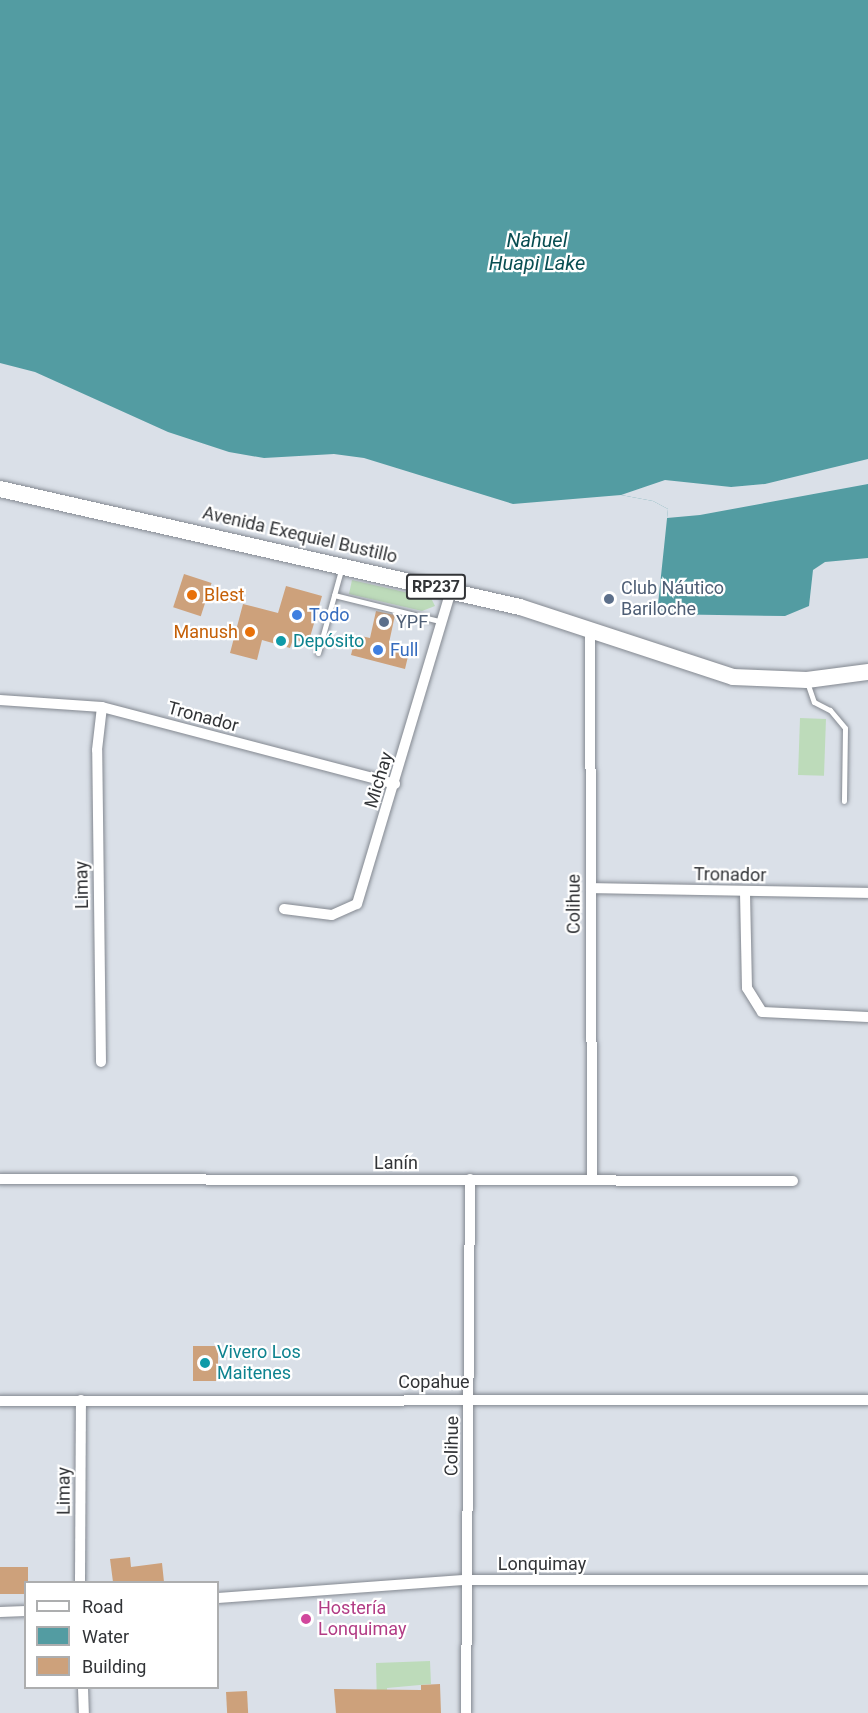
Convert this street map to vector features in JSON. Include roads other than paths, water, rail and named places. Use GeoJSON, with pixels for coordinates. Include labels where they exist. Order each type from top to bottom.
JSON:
{"type":"FeatureCollection","features":[{"type":"Feature","properties":{"kind":"main road","name":"Avenida Exequiel Bustillo"},"geometry":{"type":"LineString","coordinates":[[0,489],[451,590],[590,628],[733,677],[807,680],[868,672]]}},
{"type":"Feature","properties":{"kind":"street","name":"Michay"},"geometry":{"type":"LineString","coordinates":[[284,909],[332,915],[357,904],[395,784],[451,590]]}},
{"type":"Feature","properties":{"kind":"street","name":"Colihue"},"geometry":{"type":"LineString","coordinates":[[590,628],[592,1180]]}},
{"type":"Feature","properties":{"kind":"street","name":"Tronador"},"geometry":{"type":"LineString","coordinates":[[0,700],[102,707],[395,784]]}},
{"type":"Feature","properties":{"kind":"street","name":"Limay"},"geometry":{"type":"LineString","coordinates":[[101,1062],[97,750],[102,707]]}},
{"type":"Feature","properties":{"kind":"street","name":"Tronador"},"geometry":{"type":"LineString","coordinates":[[591,888],[745,893],[868,893]]}},
{"type":"Feature","properties":{"kind":"street"},"geometry":{"type":"LineString","coordinates":[[745,893],[747,988],[762,1012],[868,1017]]}},
{"type":"Feature","properties":{"kind":"street","name":"Lanín"},"geometry":{"type":"LineString","coordinates":[[0,1179],[793,1181]]}},
{"type":"Feature","properties":{"kind":"street","name":"Colihue"},"geometry":{"type":"LineString","coordinates":[[466,1713],[470,1179]]}},
{"type":"Feature","properties":{"kind":"street","name":"Copahue"},"geometry":{"type":"LineString","coordinates":[[0,1401],[470,1398],[868,1400]]}},
{"type":"Feature","properties":{"kind":"street","name":"Limay"},"geometry":{"type":"LineString","coordinates":[[80,1581],[81,1400]]}},
{"type":"Feature","properties":{"kind":"street","name":"Lonquimay"},"geometry":{"type":"LineString","coordinates":[[219,1598],[466,1580],[868,1580]]}},
{"type":"Feature","properties":{"kind":"street"},"geometry":{"type":"LineString","coordinates":[[0,1612],[24,1611]]}},
{"type":"Feature","properties":{"kind":"street"},"geometry":{"type":"LineString","coordinates":[[83,1689],[84,1713]]}},
{"type":"Feature","properties":{"kind":"lane"},"geometry":{"type":"LineString","coordinates":[[318,652],[342,564]]}},
{"type":"Feature","properties":{"kind":"lane"},"geometry":{"type":"LineString","coordinates":[[333,596],[443,622]]}},
{"type":"Feature","properties":{"kind":"lane"},"geometry":{"type":"LineString","coordinates":[[807,680],[806,693],[814,702],[830,710],[845,728],[844,801]]}},
{"type":"Feature","properties":{"kind":"water","name":"Nahuel Huapi Lake"},"geometry":{"type":"Polygon","coordinates":[[[0,0],[868,0],[868,558],[825,562],[813,570],[809,606],[785,616],[657,614],[668,509],[653,501],[621,495],[513,504],[364,458],[334,454],[264,458],[229,452],[168,432],[35,372],[0,363],[0,0]]]}},
{"type":"Feature","properties":{"kind":"place","name":"Blest"},"geometry":{"type":"Point","coordinates":[192,595]}},
{"type":"Feature","properties":{"kind":"place","name":"Club Náutico Bariloche"},"geometry":{"type":"Point","coordinates":[609,599]}},
{"type":"Feature","properties":{"kind":"place","name":"Todo"},"geometry":{"type":"Point","coordinates":[297,615]}},
{"type":"Feature","properties":{"kind":"place","name":"YPF"},"geometry":{"type":"Point","coordinates":[384,622]}},
{"type":"Feature","properties":{"kind":"place","name":"Manush"},"geometry":{"type":"Point","coordinates":[250,632]}},
{"type":"Feature","properties":{"kind":"place","name":"Depósito"},"geometry":{"type":"Point","coordinates":[281,641]}},
{"type":"Feature","properties":{"kind":"place","name":"Full"},"geometry":{"type":"Point","coordinates":[378,650]}},
{"type":"Feature","properties":{"kind":"place","name":"Vivero Los Maitenes"},"geometry":{"type":"Point","coordinates":[205,1363]}},
{"type":"Feature","properties":{"kind":"place","name":"Hostería Lonquimay"},"geometry":{"type":"Point","coordinates":[306,1619]}}]}
